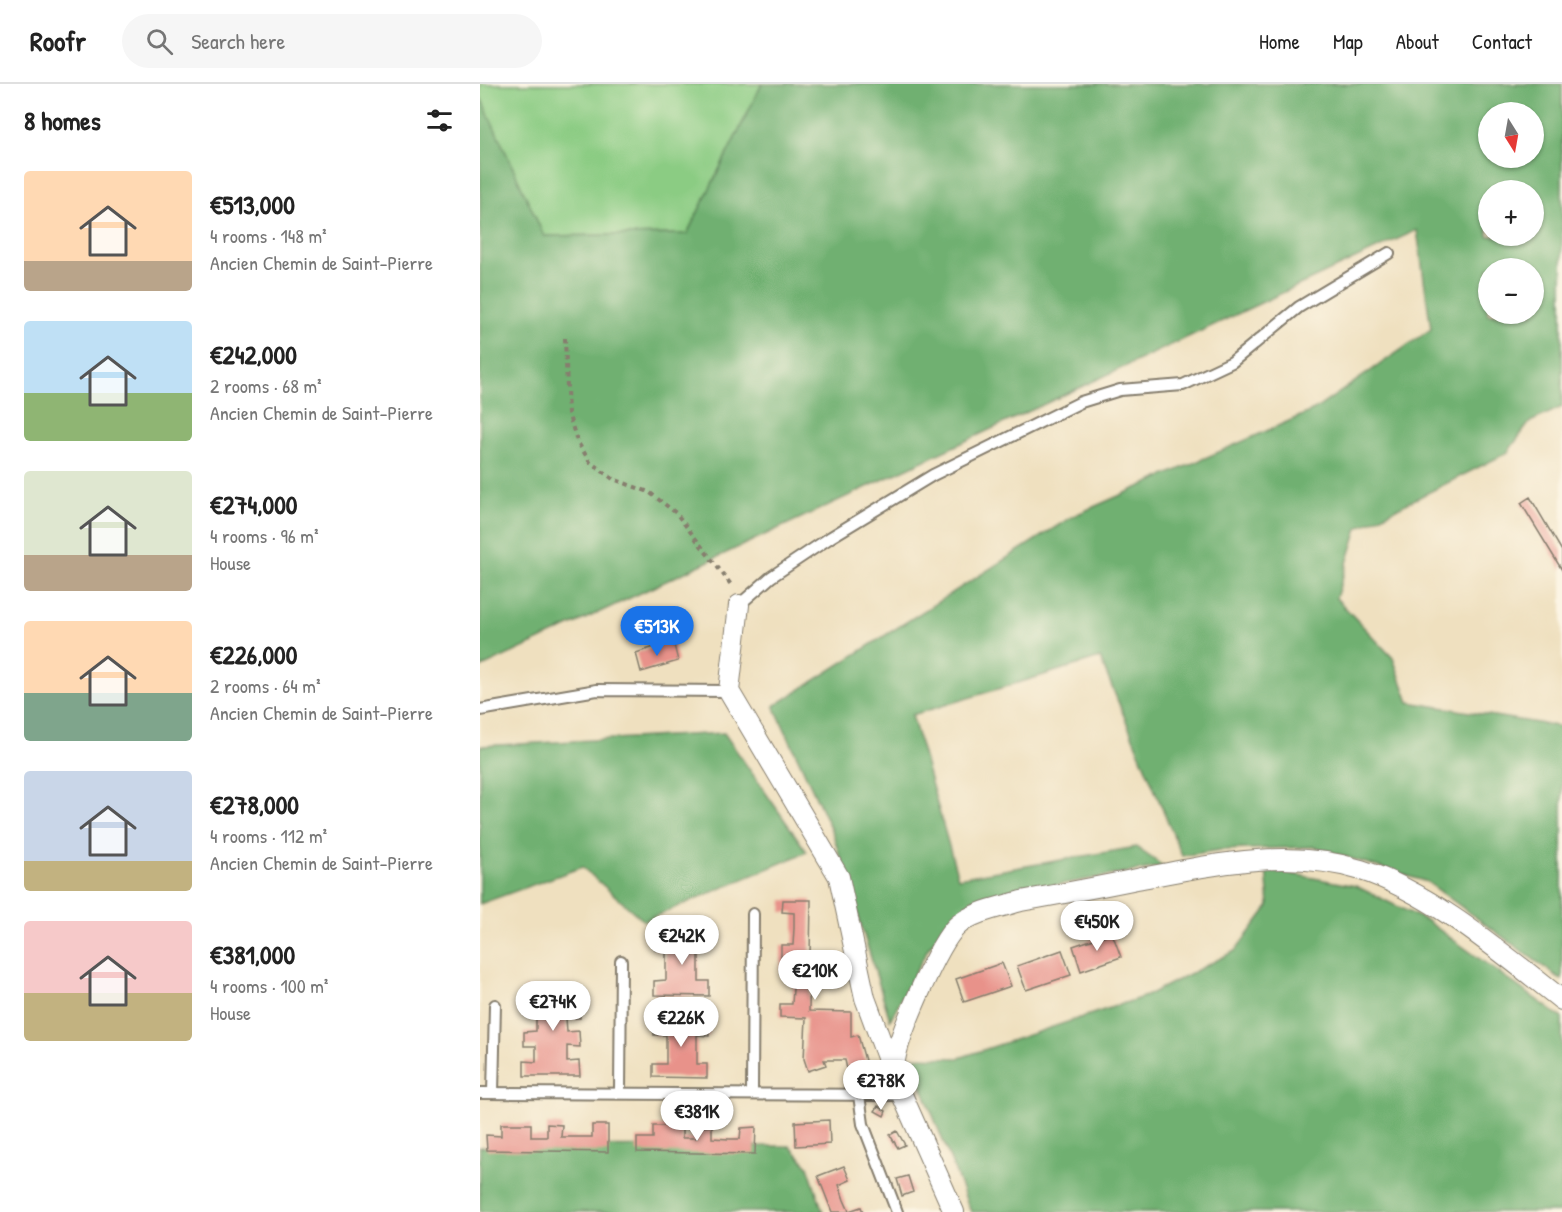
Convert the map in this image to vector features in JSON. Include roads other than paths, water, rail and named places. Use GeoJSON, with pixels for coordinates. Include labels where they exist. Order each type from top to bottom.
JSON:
{"type":"FeatureCollection","features":[{"type":"Feature","properties":{"kind":"street"},"geometry":{"type":"LineString","coordinates":[[739,605],[729,691],[839,877],[865,998],[899,1087],[954,1212]]}},
{"type":"Feature","properties":{"kind":"street"},"geometry":{"type":"LineString","coordinates":[[899,1087],[895,1060],[900,1044],[940,950],[957,926],[987,911],[1021,902],[1246,860],[1314,860],[1361,870],[1401,888],[1471,929],[1562,1000]]}},
{"type":"Feature","properties":{"kind":"lane"},"geometry":{"type":"LineString","coordinates":[[739,605],[779,571],[933,475],[1081,402],[1120,390],[1183,385],[1232,362],[1299,307],[1389,253]]}},
{"type":"Feature","properties":{"kind":"lane"},"geometry":{"type":"LineString","coordinates":[[480,710],[597,690],[729,691]]}},
{"type":"Feature","properties":{"kind":"lane"},"geometry":{"type":"LineString","coordinates":[[752,1094],[753,914]]}},
{"type":"Feature","properties":{"kind":"lane"},"geometry":{"type":"LineString","coordinates":[[620,1094],[621,961]]}},
{"type":"Feature","properties":{"kind":"lane"},"geometry":{"type":"LineString","coordinates":[[493,1093],[495,1005]]}},
{"type":"Feature","properties":{"kind":"lane"},"geometry":{"type":"LineString","coordinates":[[480,1093],[859,1095],[899,1087]]}},
{"type":"Feature","properties":{"kind":"lane"},"geometry":{"type":"LineString","coordinates":[[859,1095],[863,1125],[897,1212]]}}]}
